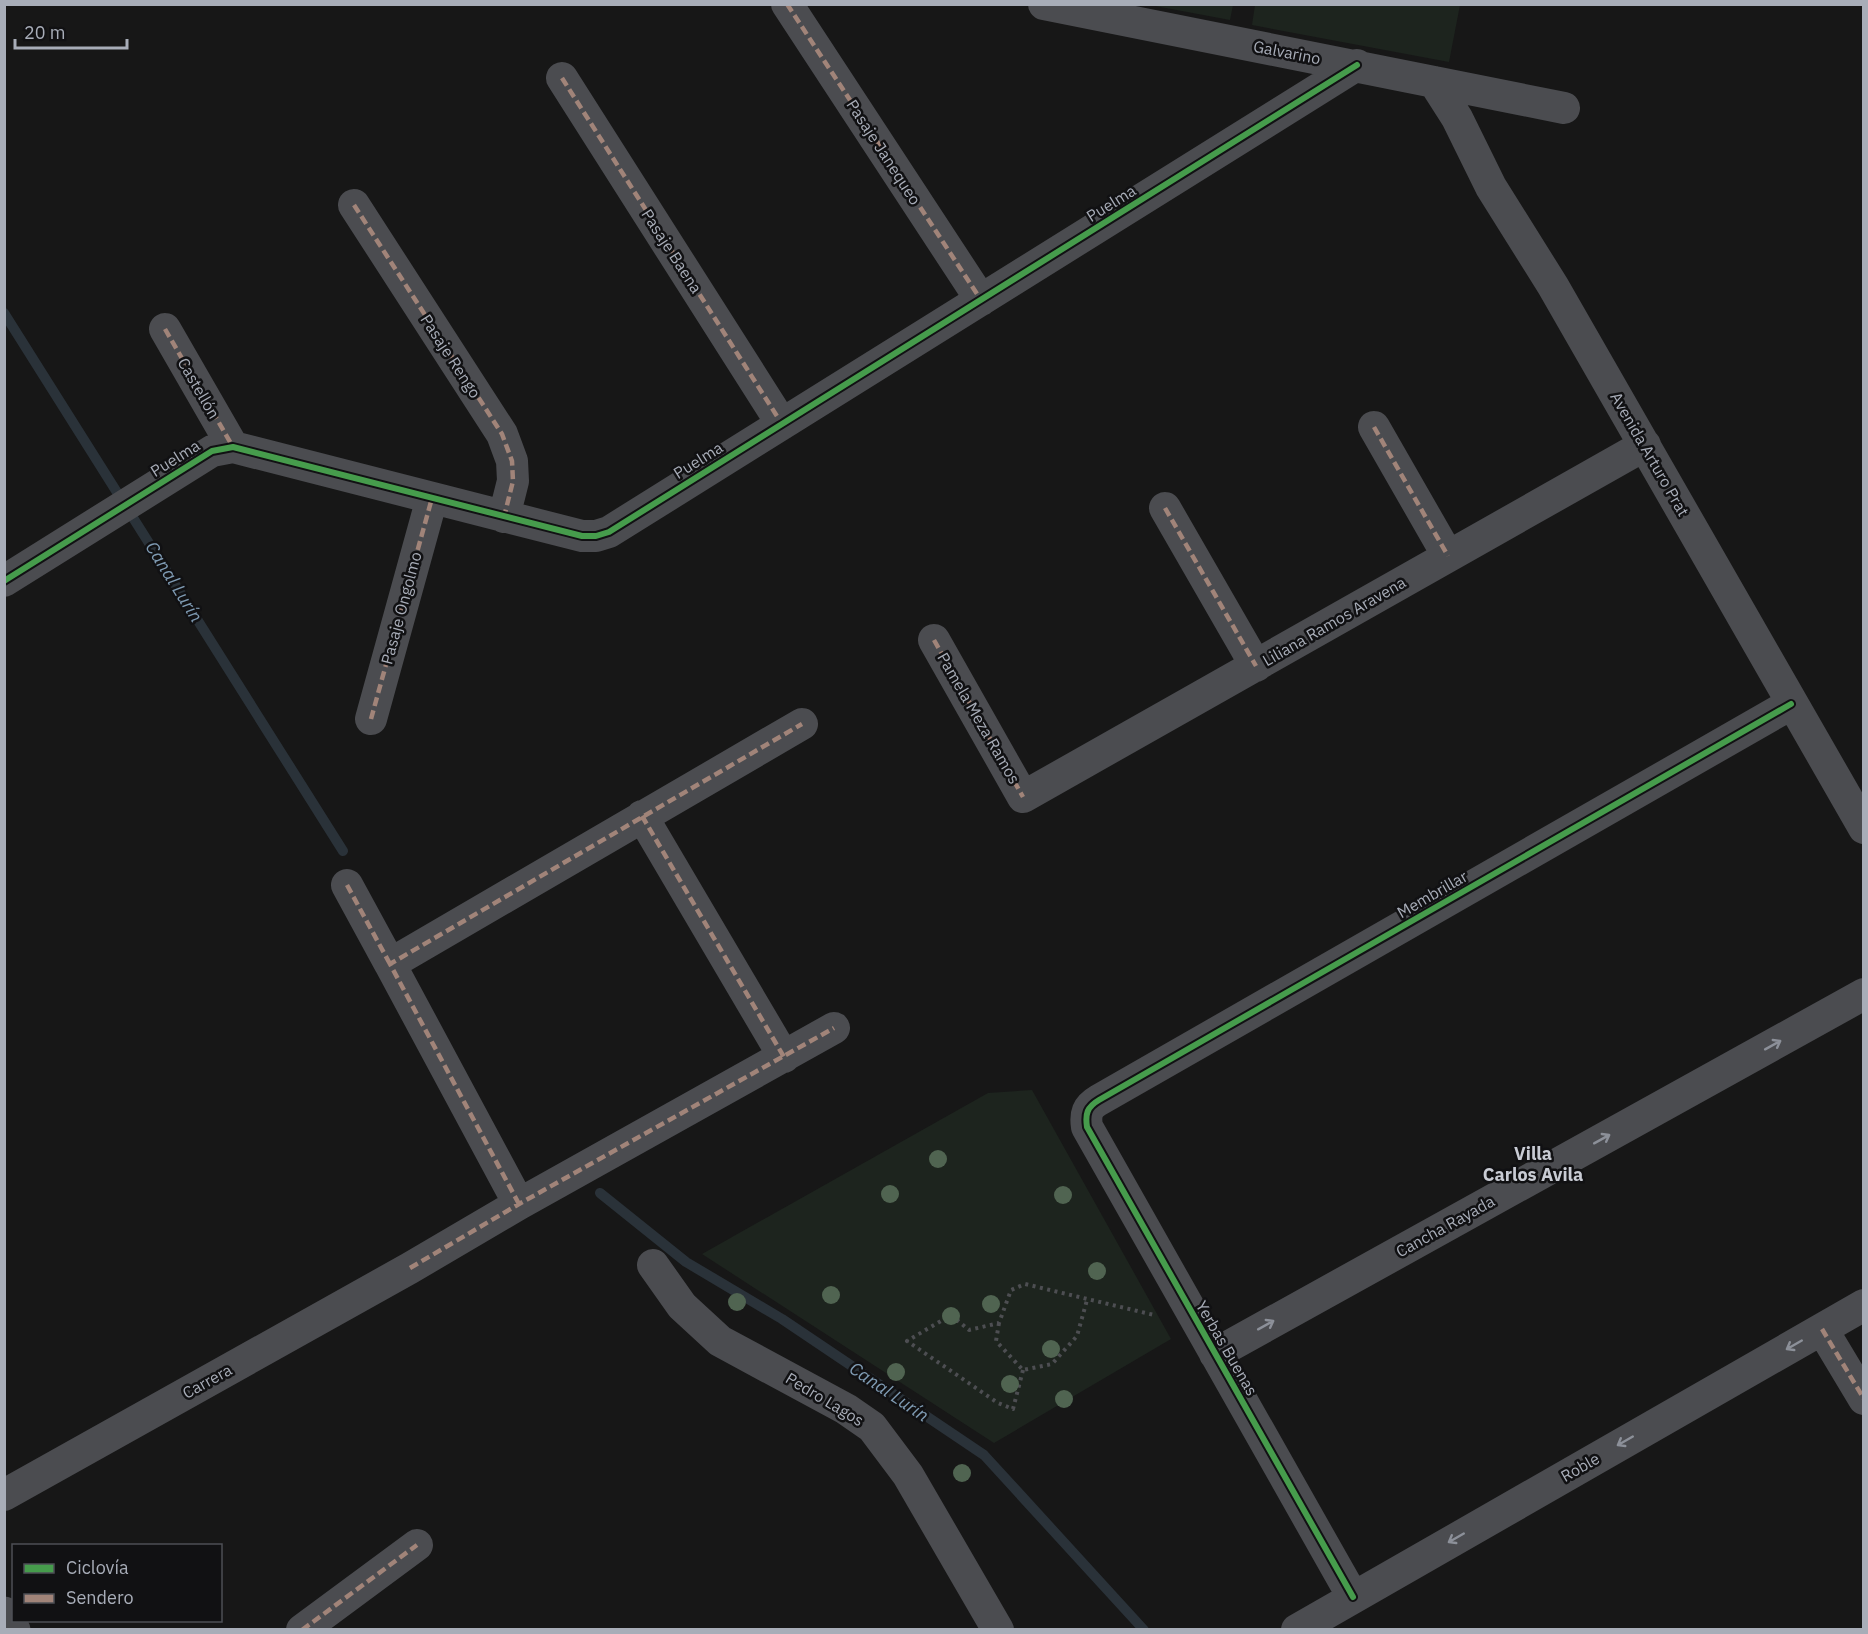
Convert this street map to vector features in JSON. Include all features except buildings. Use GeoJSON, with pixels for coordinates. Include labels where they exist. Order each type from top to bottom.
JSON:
{"type":"FeatureCollection","features":[{"type":"Feature","properties":{"kind":"street","name":"Pasaje Janequeo"},"geometry":{"type":"LineString","coordinates":[[786,4],[981,300]]}},
{"type":"Feature","properties":{"kind":"street","name":"Galvarino"},"geometry":{"type":"LineString","coordinates":[[1044,4],[1564,108]]}},
{"type":"Feature","properties":{"kind":"street","name":"Puelma"},"geometry":{"type":"LineString","coordinates":[[4,581],[212,452],[233,447],[582,536],[596,536],[609,532],[1357,65]]}},
{"type":"Feature","properties":{"kind":"street","name":"Pasaje Baena"},"geometry":{"type":"LineString","coordinates":[[562,78],[782,424]]}},
{"type":"Feature","properties":{"kind":"street","name":"Avenida Arturo Prat"},"geometry":{"type":"LineString","coordinates":[[1434,82],[1457,118],[1491,187],[1553,286],[1791,704],[1853,784],[1863,828]]}},
{"type":"Feature","properties":{"kind":"street","name":"Pasaje Rengo"},"geometry":{"type":"LineString","coordinates":[[354,205],[502,435],[512,461],[513,481],[504,517]]}},
{"type":"Feature","properties":{"kind":"street","name":"Castellón"},"geometry":{"type":"LineString","coordinates":[[165,329],[233,447]]}},
{"type":"Feature","properties":{"kind":"street"},"geometry":{"type":"LineString","coordinates":[[1374,427],[1448,556]]}},
{"type":"Feature","properties":{"kind":"street","name":"Liliana Ramos Aravena"},"geometry":{"type":"LineString","coordinates":[[1023,797],[1645,445]]}},
{"type":"Feature","properties":{"kind":"street","name":"Pasaje Ongolmo"},"geometry":{"type":"LineString","coordinates":[[371,719],[432,498]]}},
{"type":"Feature","properties":{"kind":"street"},"geometry":{"type":"LineString","coordinates":[[1165,508],[1256,666]]}},
{"type":"Feature","properties":{"kind":"street","name":"Pamela Meza Ramos"},"geometry":{"type":"LineString","coordinates":[[934,640],[1023,797]]}},
{"type":"Feature","properties":{"kind":"street","name":"Membrillar"},"geometry":{"type":"LineString","coordinates":[[1088,1110],[1092,1104],[1105,1096],[1791,704]]}},
{"type":"Feature","properties":{"kind":"street"},"geometry":{"type":"LineString","coordinates":[[390,964],[802,724]]}},
{"type":"Feature","properties":{"kind":"street"},"geometry":{"type":"LineString","coordinates":[[642,816],[784,1057]]}},
{"type":"Feature","properties":{"kind":"street"},"geometry":{"type":"LineString","coordinates":[[347,885],[519,1204]]}},
{"type":"Feature","properties":{"kind":"street","name":"Cancha Rayada"},"geometry":{"type":"LineString","coordinates":[[1215,1354],[1863,994]]}},
{"type":"Feature","properties":{"kind":"street","name":"Carrera"},"geometry":{"type":"LineString","coordinates":[[4,1495],[834,1028]]}},
{"type":"Feature","properties":{"kind":"street","name":"Yerbas Buenas"},"geometry":{"type":"LineString","coordinates":[[1088,1110],[1085,1117],[1087,1127],[1353,1597]]}},
{"type":"Feature","properties":{"kind":"street","name":"Pedro Lagos"},"geometry":{"type":"LineString","coordinates":[[653,1265],[682,1306],[720,1341],[846,1408],[872,1427],[908,1475],[998,1629]]}},
{"type":"Feature","properties":{"kind":"street","name":"Roble"},"geometry":{"type":"LineString","coordinates":[[1297,1629],[1863,1305]]}},
{"type":"Feature","properties":{"kind":"street"},"geometry":{"type":"LineString","coordinates":[[1822,1329],[1863,1399]]}},
{"type":"Feature","properties":{"kind":"street"},"geometry":{"type":"LineString","coordinates":[[302,1629],[417,1545]]}},
{"type":"Feature","properties":{"kind":"street"},"geometry":{"type":"LineString","coordinates":[[4,1613],[14,1629]]}},
{"type":"Feature","properties":{"kind":"path"},"geometry":{"type":"LineString","coordinates":[[1023,1370],[996,1341],[999,1323],[1011,1290],[1025,1284],[1163,1317]]}},
{"type":"Feature","properties":{"kind":"path"},"geometry":{"type":"LineString","coordinates":[[1023,1370],[1052,1364],[1077,1336],[1087,1300]]}},
{"type":"Feature","properties":{"kind":"path"},"geometry":{"type":"LineString","coordinates":[[999,1323],[969,1330],[951,1315],[907,1341],[998,1403],[1012,1409],[1023,1370]]}},
{"type":"Feature","properties":{"kind":"shaded area"},"geometry":{"type":"Polygon","coordinates":[[[1233,4],[1230,20],[1150,5],[1233,4]]]}},
{"type":"Feature","properties":{"kind":"shaded area"},"geometry":{"type":"Polygon","coordinates":[[[1255,4],[1460,5],[1449,62],[1252,25],[1255,4]]]}},
{"type":"Feature","properties":{"kind":"shaded area"},"geometry":{"type":"Polygon","coordinates":[[[1032,1090],[1171,1339],[994,1443],[702,1254],[988,1093],[1032,1090]]]}},
{"type":"Feature","properties":{"kind":"waterway","name":"Canal Lurín"},"geometry":{"type":"LineString","coordinates":[[4,313],[343,851]]}},
{"type":"Feature","properties":{"kind":"waterway","name":"Canal Lurín"},"geometry":{"type":"LineString","coordinates":[[600,1193],[686,1262],[782,1319],[984,1455],[1144,1630]]}},
{"type":"Feature","properties":{"kind":"marked path"},"geometry":{"type":"LineString","coordinates":[[787,4],[981,300]]}},
{"type":"Feature","properties":{"kind":"marked path"},"geometry":{"type":"LineString","coordinates":[[562,78],[782,424]]}},
{"type":"Feature","properties":{"kind":"marked path"},"geometry":{"type":"LineString","coordinates":[[354,205],[502,434],[512,461],[513,481],[504,517]]}},
{"type":"Feature","properties":{"kind":"marked path"},"geometry":{"type":"LineString","coordinates":[[165,329],[233,447]]}},
{"type":"Feature","properties":{"kind":"marked path"},"geometry":{"type":"LineString","coordinates":[[1374,427],[1448,556]]}},
{"type":"Feature","properties":{"kind":"marked path"},"geometry":{"type":"LineString","coordinates":[[371,719],[432,498]]}},
{"type":"Feature","properties":{"kind":"marked path"},"geometry":{"type":"LineString","coordinates":[[1165,508],[1256,666]]}},
{"type":"Feature","properties":{"kind":"marked path"},"geometry":{"type":"LineString","coordinates":[[934,640],[1023,797]]}},
{"type":"Feature","properties":{"kind":"marked path"},"geometry":{"type":"LineString","coordinates":[[519,1204],[390,964],[802,724]]}},
{"type":"Feature","properties":{"kind":"marked path"},"geometry":{"type":"LineString","coordinates":[[642,816],[784,1057]]}},
{"type":"Feature","properties":{"kind":"marked path"},"geometry":{"type":"LineString","coordinates":[[347,885],[390,964]]}},
{"type":"Feature","properties":{"kind":"marked path"},"geometry":{"type":"LineString","coordinates":[[410,1268],[519,1204],[834,1028]]}},
{"type":"Feature","properties":{"kind":"marked path"},"geometry":{"type":"LineString","coordinates":[[1822,1329],[1864,1399]]}},
{"type":"Feature","properties":{"kind":"marked path"},"geometry":{"type":"LineString","coordinates":[[302,1630],[417,1545]]}},
{"type":"Feature","properties":{"kind":"cycle path"},"geometry":{"type":"LineString","coordinates":[[4,581],[212,451],[233,447],[582,536],[596,536],[609,532],[1357,65]]}},
{"type":"Feature","properties":{"kind":"cycle path"},"geometry":{"type":"LineString","coordinates":[[1353,1597],[1087,1127],[1088,1111],[1099,1100],[1791,704]]}},
{"type":"Feature","properties":{"kind":"district","name":"Villa Carlos Avila"},"geometry":{"type":"Point","coordinates":[1533,1164]}}]}
